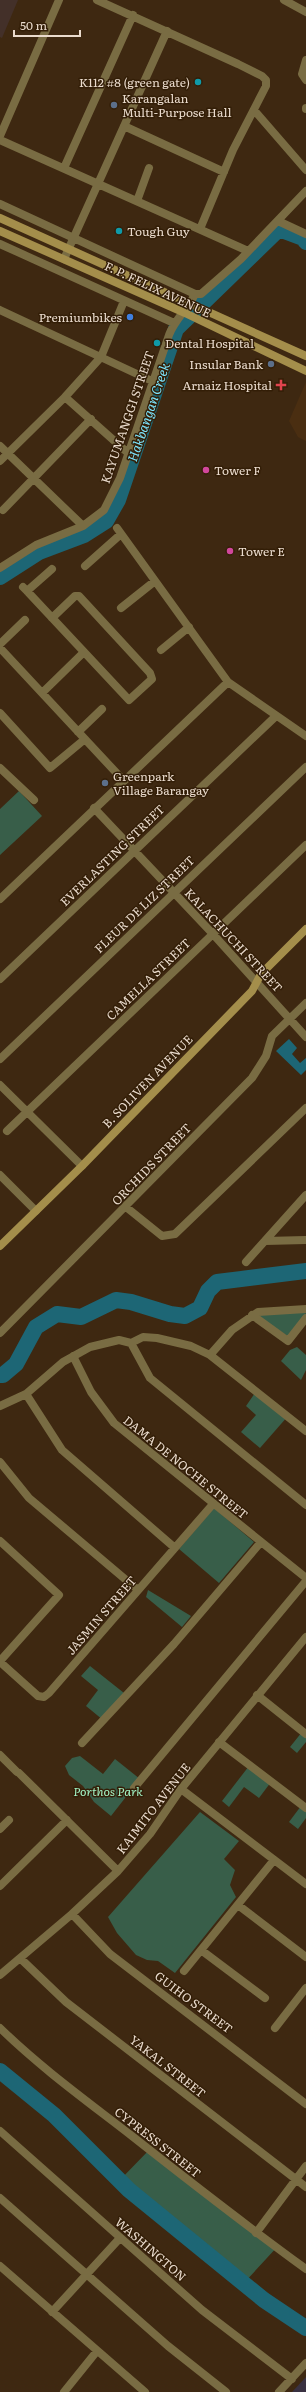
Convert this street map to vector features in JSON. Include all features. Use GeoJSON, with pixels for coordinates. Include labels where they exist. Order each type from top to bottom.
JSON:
{"type":"FeatureCollection","features":[{"type":"Feature","properties":{"kind":"main road","name":"F. P. FELIX AVENUE"},"geometry":{"type":"LineString","coordinates":[[0,218],[306,356]]}},
{"type":"Feature","properties":{"kind":"main road","name":"F. P. FELIX AVENUE"},"geometry":{"type":"LineString","coordinates":[[0,231],[184,313],[225,334],[306,371]]}},
{"type":"Feature","properties":{"kind":"main road"},"geometry":{"type":"LineString","coordinates":[[225,334],[230,322]]}},
{"type":"Feature","properties":{"kind":"main road"},"geometry":{"type":"LineString","coordinates":[[278,358],[283,346]]}},
{"type":"Feature","properties":{"kind":"main road","name":"B. SOLIVEN AVENUE"},"geometry":{"type":"LineString","coordinates":[[0,1246],[82,1166],[252,991],[261,974],[306,929]]}},
{"type":"Feature","properties":{"kind":"street"},"geometry":{"type":"LineString","coordinates":[[0,136],[59,0]]}},
{"type":"Feature","properties":{"kind":"street"},"geometry":{"type":"LineString","coordinates":[[98,0],[262,76],[266,80],[266,86],[224,172],[200,229]]}},
{"type":"Feature","properties":{"kind":"street"},"geometry":{"type":"LineString","coordinates":[[284,0],[306,12]]}},
{"type":"Feature","properties":{"kind":"street"},"geometry":{"type":"LineString","coordinates":[[64,168],[132,15]]}},
{"type":"Feature","properties":{"kind":"street"},"geometry":{"type":"LineString","coordinates":[[64,259],[167,31]]}},
{"type":"Feature","properties":{"kind":"street"},"geometry":{"type":"LineString","coordinates":[[304,77],[306,60]]}},
{"type":"Feature","properties":{"kind":"street"},"geometry":{"type":"LineString","coordinates":[[254,110],[306,170]]}},
{"type":"Feature","properties":{"kind":"street"},"geometry":{"type":"LineString","coordinates":[[124,126],[224,172]]}},
{"type":"Feature","properties":{"kind":"street"},"geometry":{"type":"LineString","coordinates":[[0,140],[248,251]]}},
{"type":"Feature","properties":{"kind":"street"},"geometry":{"type":"LineString","coordinates":[[138,201],[149,168]]}},
{"type":"Feature","properties":{"kind":"street"},"geometry":{"type":"LineString","coordinates":[[0,204],[195,294],[203,293],[248,251],[306,191]]}},
{"type":"Feature","properties":{"kind":"street"},"geometry":{"type":"LineString","coordinates":[[278,221],[306,234]]}},
{"type":"Feature","properties":{"kind":"street"},"geometry":{"type":"LineString","coordinates":[[0,244],[174,323]]}},
{"type":"Feature","properties":{"kind":"street","name":"KAYUMANGGI STREET"},"geometry":{"type":"LineString","coordinates":[[0,568],[36,545],[83,526],[104,510],[120,478],[152,381],[174,323],[191,304],[195,294]]}},
{"type":"Feature","properties":{"kind":"street"},"geometry":{"type":"LineString","coordinates":[[0,461],[65,397],[101,357],[124,301]]}},
{"type":"Feature","properties":{"kind":"street"},"geometry":{"type":"LineString","coordinates":[[0,310],[152,381]]}},
{"type":"Feature","properties":{"kind":"street"},"geometry":{"type":"LineString","coordinates":[[65,397],[128,453]]}},
{"type":"Feature","properties":{"kind":"street"},"geometry":{"type":"LineString","coordinates":[[3,510],[35,479],[91,419]]}},
{"type":"Feature","properties":{"kind":"street"},"geometry":{"type":"LineString","coordinates":[[0,446],[83,526]]}},
{"type":"Feature","properties":{"kind":"street"},"geometry":{"type":"LineString","coordinates":[[85,566],[119,531],[228,682],[306,736]]}},
{"type":"Feature","properties":{"kind":"street"},"geometry":{"type":"LineString","coordinates":[[52,569],[25,589],[52,618],[129,700],[151,681],[152,675],[80,597],[76,596],[52,618]]}},
{"type":"Feature","properties":{"kind":"street"},"geometry":{"type":"LineString","coordinates":[[121,608],[155,581]]}},
{"type":"Feature","properties":{"kind":"street"},"geometry":{"type":"LineString","coordinates":[[0,644],[25,620]]}},
{"type":"Feature","properties":{"kind":"street"},"geometry":{"type":"LineString","coordinates":[[161,650],[189,627]]}},
{"type":"Feature","properties":{"kind":"street"},"geometry":{"type":"LineString","coordinates":[[0,648],[124,780]]}},
{"type":"Feature","properties":{"kind":"street"},"geometry":{"type":"LineString","coordinates":[[42,693],[84,652]]}},
{"type":"Feature","properties":{"kind":"street"},"geometry":{"type":"LineString","coordinates":[[0,899],[228,682]]}},
{"type":"Feature","properties":{"kind":"street"},"geometry":{"type":"LineString","coordinates":[[78,732],[102,709]]}},
{"type":"Feature","properties":{"kind":"street"},"geometry":{"type":"LineString","coordinates":[[0,713],[50,768],[85,739]]}},
{"type":"Feature","properties":{"kind":"street","name":"EVERLASTING STREET"},"geometry":{"type":"LineString","coordinates":[[0,980],[276,716]]}},
{"type":"Feature","properties":{"kind":"street","name":"FLEUR DE LIZ STREET"},"geometry":{"type":"LineString","coordinates":[[0,1059],[173,892],[306,767]]}},
{"type":"Feature","properties":{"kind":"street"},"geometry":{"type":"LineString","coordinates":[[0,768],[34,800]]}},
{"type":"Feature","properties":{"kind":"street","name":"KALACHUCHI STREET"},"geometry":{"type":"LineString","coordinates":[[94,808],[212,933],[306,1037]]}},
{"type":"Feature","properties":{"kind":"street","name":"CAMELLA STREET"},"geometry":{"type":"LineString","coordinates":[[8,1132],[212,933],[306,845]]}},
{"type":"Feature","properties":{"kind":"street","name":"ORCHIDS STREET"},"geometry":{"type":"LineString","coordinates":[[0,1333],[252,1078],[266,1056],[272,1036],[289,1018],[306,1004]]}},
{"type":"Feature","properties":{"kind":"street"},"geometry":{"type":"LineString","coordinates":[[0,1085],[82,1166]]}},
{"type":"Feature","properties":{"kind":"street"},"geometry":{"type":"LineString","coordinates":[[126,1207],[162,1236],[176,1234],[306,1108]]}},
{"type":"Feature","properties":{"kind":"street"},"geometry":{"type":"LineString","coordinates":[[0,1175],[36,1211]]}},
{"type":"Feature","properties":{"kind":"street"},"geometry":{"type":"LineString","coordinates":[[246,1262],[306,1195]]}},
{"type":"Feature","properties":{"kind":"street"},"geometry":{"type":"LineString","coordinates":[[265,1241],[306,1240]]}},
{"type":"Feature","properties":{"kind":"street"},"geometry":{"type":"LineString","coordinates":[[210,1355],[232,1330],[258,1312],[306,1309]]}},
{"type":"Feature","properties":{"kind":"street"},"geometry":{"type":"LineString","coordinates":[[252,1315],[288,1341],[306,1318]]}},
{"type":"Feature","properties":{"kind":"street"},"geometry":{"type":"LineString","coordinates":[[0,1406],[26,1394],[73,1356],[90,1347],[119,1340],[131,1343],[144,1337],[157,1338],[191,1346],[210,1355],[305,1427]]}},
{"type":"Feature","properties":{"kind":"street"},"geometry":{"type":"LineString","coordinates":[[131,1343],[150,1378],[306,1505]]}},
{"type":"Feature","properties":{"kind":"street","name":"DAMA DE NOCHE STREET"},"geometry":{"type":"LineString","coordinates":[[73,1356],[91,1392],[114,1423],[306,1579]]}},
{"type":"Feature","properties":{"kind":"street"},"geometry":{"type":"LineString","coordinates":[[26,1394],[62,1450],[175,1548]]}},
{"type":"Feature","properties":{"kind":"street"},"geometry":{"type":"LineString","coordinates":[[0,1462],[29,1498],[138,1590]]}},
{"type":"Feature","properties":{"kind":"street","name":"JASMIN STREET"},"geometry":{"type":"LineString","coordinates":[[0,1662],[38,1696],[44,1697],[213,1504]]}},
{"type":"Feature","properties":{"kind":"street"},"geometry":{"type":"LineString","coordinates":[[0,1541],[59,1595],[0,1662]]}},
{"type":"Feature","properties":{"kind":"street"},"geometry":{"type":"LineString","coordinates":[[82,1744],[174,1644],[261,1542]]}},
{"type":"Feature","properties":{"kind":"street"},"geometry":{"type":"LineString","coordinates":[[134,1788],[306,1579]]}},
{"type":"Feature","properties":{"kind":"street","name":"KAIMITO AVENUE"},"geometry":{"type":"LineString","coordinates":[[0,1975],[21,1959],[118,1871],[150,1834],[181,1789],[306,1637]]}},
{"type":"Feature","properties":{"kind":"street"},"geometry":{"type":"LineString","coordinates":[[257,1696],[306,1734]]}},
{"type":"Feature","properties":{"kind":"street"},"geometry":{"type":"LineString","coordinates":[[219,1742],[306,1808]]}},
{"type":"Feature","properties":{"kind":"street"},"geometry":{"type":"LineString","coordinates":[[0,1755],[118,1871]]}},
{"type":"Feature","properties":{"kind":"street"},"geometry":{"type":"LineString","coordinates":[[181,1789],[306,1884]]}},
{"type":"Feature","properties":{"kind":"street"},"geometry":{"type":"LineString","coordinates":[[0,1829],[9,1820]]}},
{"type":"Feature","properties":{"kind":"street"},"geometry":{"type":"LineString","coordinates":[[0,1886],[67,1820]]}},
{"type":"Feature","properties":{"kind":"street"},"geometry":{"type":"LineString","coordinates":[[184,1971],[274,1860]]}},
{"type":"Feature","properties":{"kind":"street"},"geometry":{"type":"LineString","coordinates":[[238,1905],[306,1957]]}},
{"type":"Feature","properties":{"kind":"street","name":"GUIHO STREET"},"geometry":{"type":"LineString","coordinates":[[72,1914],[110,1954],[306,2104]]}},
{"type":"Feature","properties":{"kind":"street"},"geometry":{"type":"LineString","coordinates":[[201,1950],[265,1998]]}},
{"type":"Feature","properties":{"kind":"street","name":"YAKAL STREET"},"geometry":{"type":"LineString","coordinates":[[21,1959],[66,2002],[306,2187]]}},
{"type":"Feature","properties":{"kind":"street"},"geometry":{"type":"LineString","coordinates":[[275,2028],[306,1988]]}},
{"type":"Feature","properties":{"kind":"street","name":"CYPRESS STREET"},"geometry":{"type":"LineString","coordinates":[[0,2028],[20,2048],[75,2092],[256,2233],[306,2269]]}},
{"type":"Feature","properties":{"kind":"street","name":"WASHINGTON"},"geometry":{"type":"LineString","coordinates":[[0,2131],[202,2310],[292,2379]]}},
{"type":"Feature","properties":{"kind":"street"},"geometry":{"type":"LineString","coordinates":[[256,2233],[306,2166]]}},
{"type":"Feature","properties":{"kind":"street"},"geometry":{"type":"LineString","coordinates":[[0,2198],[168,2346],[226,2392]]}},
{"type":"Feature","properties":{"kind":"street"},"geometry":{"type":"LineString","coordinates":[[52,2312],[120,2238]]}},
{"type":"Feature","properties":{"kind":"street"},"geometry":{"type":"LineString","coordinates":[[0,2266],[145,2392]]}},
{"type":"Feature","properties":{"kind":"street"},"geometry":{"type":"LineString","coordinates":[[64,2392],[97,2351]]}},
{"type":"Feature","properties":{"kind":"street"},"geometry":{"type":"LineString","coordinates":[[279,2392],[306,2363]]}},
{"type":"Feature","properties":{"kind":"street"},"geometry":{"type":"LineString","coordinates":[[131,2392],[137,2386]]}},
{"type":"Feature","properties":{"kind":"shaded area"},"geometry":{"type":"Polygon","coordinates":[[[0,0],[18,0],[2,38],[0,37],[0,0]]]}},
{"type":"Feature","properties":{"kind":"shaded area"},"geometry":{"type":"Polygon","coordinates":[[[306,382],[306,441],[298,437],[289,421],[306,382]]]}},
{"type":"Feature","properties":{"kind":"shaded area"},"geometry":{"type":"Polygon","coordinates":[[[306,2377],[306,2392],[292,2392],[306,2377]]]}},
{"type":"Feature","properties":{"kind":"green space"},"geometry":{"type":"Polygon","coordinates":[[[19,791],[42,816],[0,855],[0,809],[19,791]]]}},
{"type":"Feature","properties":{"kind":"green space"},"geometry":{"type":"Polygon","coordinates":[[[304,1310],[306,1314],[289,1337],[256,1315],[304,1310]]]}},
{"type":"Feature","properties":{"kind":"green space"},"geometry":{"type":"Polygon","coordinates":[[[297,1347],[306,1355],[306,1370],[301,1380],[281,1361],[290,1350],[297,1347]]]}},
{"type":"Feature","properties":{"kind":"green space"},"geometry":{"type":"Polygon","coordinates":[[[257,1390],[288,1416],[260,1448],[241,1432],[256,1415],[246,1406],[257,1390]]]}},
{"type":"Feature","properties":{"kind":"green space"},"geometry":{"type":"Polygon","coordinates":[[[214,1508],[254,1542],[219,1583],[179,1549],[214,1508]]]}},
{"type":"Feature","properties":{"kind":"green space"},"geometry":{"type":"Polygon","coordinates":[[[148,1590],[191,1616],[182,1627],[146,1597],[148,1590]]]}},
{"type":"Feature","properties":{"kind":"green space"},"geometry":{"type":"Polygon","coordinates":[[[90,1666],[124,1693],[103,1720],[86,1706],[98,1690],[81,1676],[90,1666]]]}},
{"type":"Feature","properties":{"kind":"green space"},"geometry":{"type":"Polygon","coordinates":[[[302,1732],[306,1736],[306,1742],[297,1753],[290,1747],[302,1732]]]}},
{"type":"Feature","properties":{"kind":"green space","name":"Porthos Park"},"geometry":{"type":"Polygon","coordinates":[[[80,1756],[103,1774],[115,1759],[140,1779],[111,1816],[94,1802],[83,1786],[69,1775],[65,1766],[72,1758],[80,1756]]]}},
{"type":"Feature","properties":{"kind":"green space"},"geometry":{"type":"Polygon","coordinates":[[[249,1766],[271,1782],[259,1798],[244,1787],[229,1807],[222,1801],[249,1766]]]}},
{"type":"Feature","properties":{"kind":"green space"},"geometry":{"type":"Polygon","coordinates":[[[301,1806],[306,1810],[306,1818],[298,1829],[289,1822],[301,1806]]]}},
{"type":"Feature","properties":{"kind":"green space"},"geometry":{"type":"Polygon","coordinates":[[[200,1812],[239,1841],[224,1859],[235,1870],[230,1885],[236,1897],[175,1973],[158,1961],[147,1960],[136,1955],[117,1933],[108,1917],[200,1812]]]}},
{"type":"Feature","properties":{"kind":"green space"},"geometry":{"type":"Polygon","coordinates":[[[151,2148],[278,2246],[244,2283],[180,2235],[117,2183],[151,2148]]]}},
{"type":"Feature","properties":{"kind":"water"},"geometry":{"type":"Polygon","coordinates":[[[289,1039],[297,1048],[292,1054],[300,1063],[306,1058],[306,1070],[301,1075],[276,1051],[289,1039]]]}},
{"type":"Feature","properties":{"kind":"waterway","name":"Hakbangan Creek"},"geometry":{"type":"LineString","coordinates":[[0,577],[39,552],[84,535],[106,521],[118,500],[176,329],[279,229],[303,238],[306,242]]}},
{"type":"Feature","properties":{"kind":"waterway"},"geometry":{"type":"LineString","coordinates":[[0,1375],[3,1375],[16,1364],[36,1327],[57,1314],[81,1317],[116,1300],[131,1302],[170,1314],[185,1316],[200,1308],[208,1291],[217,1282],[306,1271]]}},
{"type":"Feature","properties":{"kind":"waterway"},"geometry":{"type":"LineString","coordinates":[[0,2071],[54,2115],[129,2190],[264,2300],[306,2328]]}},
{"type":"Feature","properties":{"kind":"place","name":"K112 #8 (green gate)"},"geometry":{"type":"Point","coordinates":[198,82]}},
{"type":"Feature","properties":{"kind":"place","name":"Karangalan Multi-Purpose Hall"},"geometry":{"type":"Point","coordinates":[114,105]}},
{"type":"Feature","properties":{"kind":"place","name":"Tough Guy"},"geometry":{"type":"Point","coordinates":[119,231]}},
{"type":"Feature","properties":{"kind":"place","name":"Premiumbikes"},"geometry":{"type":"Point","coordinates":[130,317]}},
{"type":"Feature","properties":{"kind":"place","name":"Dental Hospital"},"geometry":{"type":"Point","coordinates":[157,343]}},
{"type":"Feature","properties":{"kind":"place","name":"Insular Bank"},"geometry":{"type":"Point","coordinates":[271,364]}},
{"type":"Feature","properties":{"kind":"place","name":"Arnaiz Hospital"},"geometry":{"type":"Point","coordinates":[281,385]}},
{"type":"Feature","properties":{"kind":"place","name":"Tower F"},"geometry":{"type":"Point","coordinates":[206,470]}},
{"type":"Feature","properties":{"kind":"place","name":"Tower E"},"geometry":{"type":"Point","coordinates":[230,551]}},
{"type":"Feature","properties":{"kind":"place","name":"Greenpark Village Barangay"},"geometry":{"type":"Point","coordinates":[105,783]}}]}
